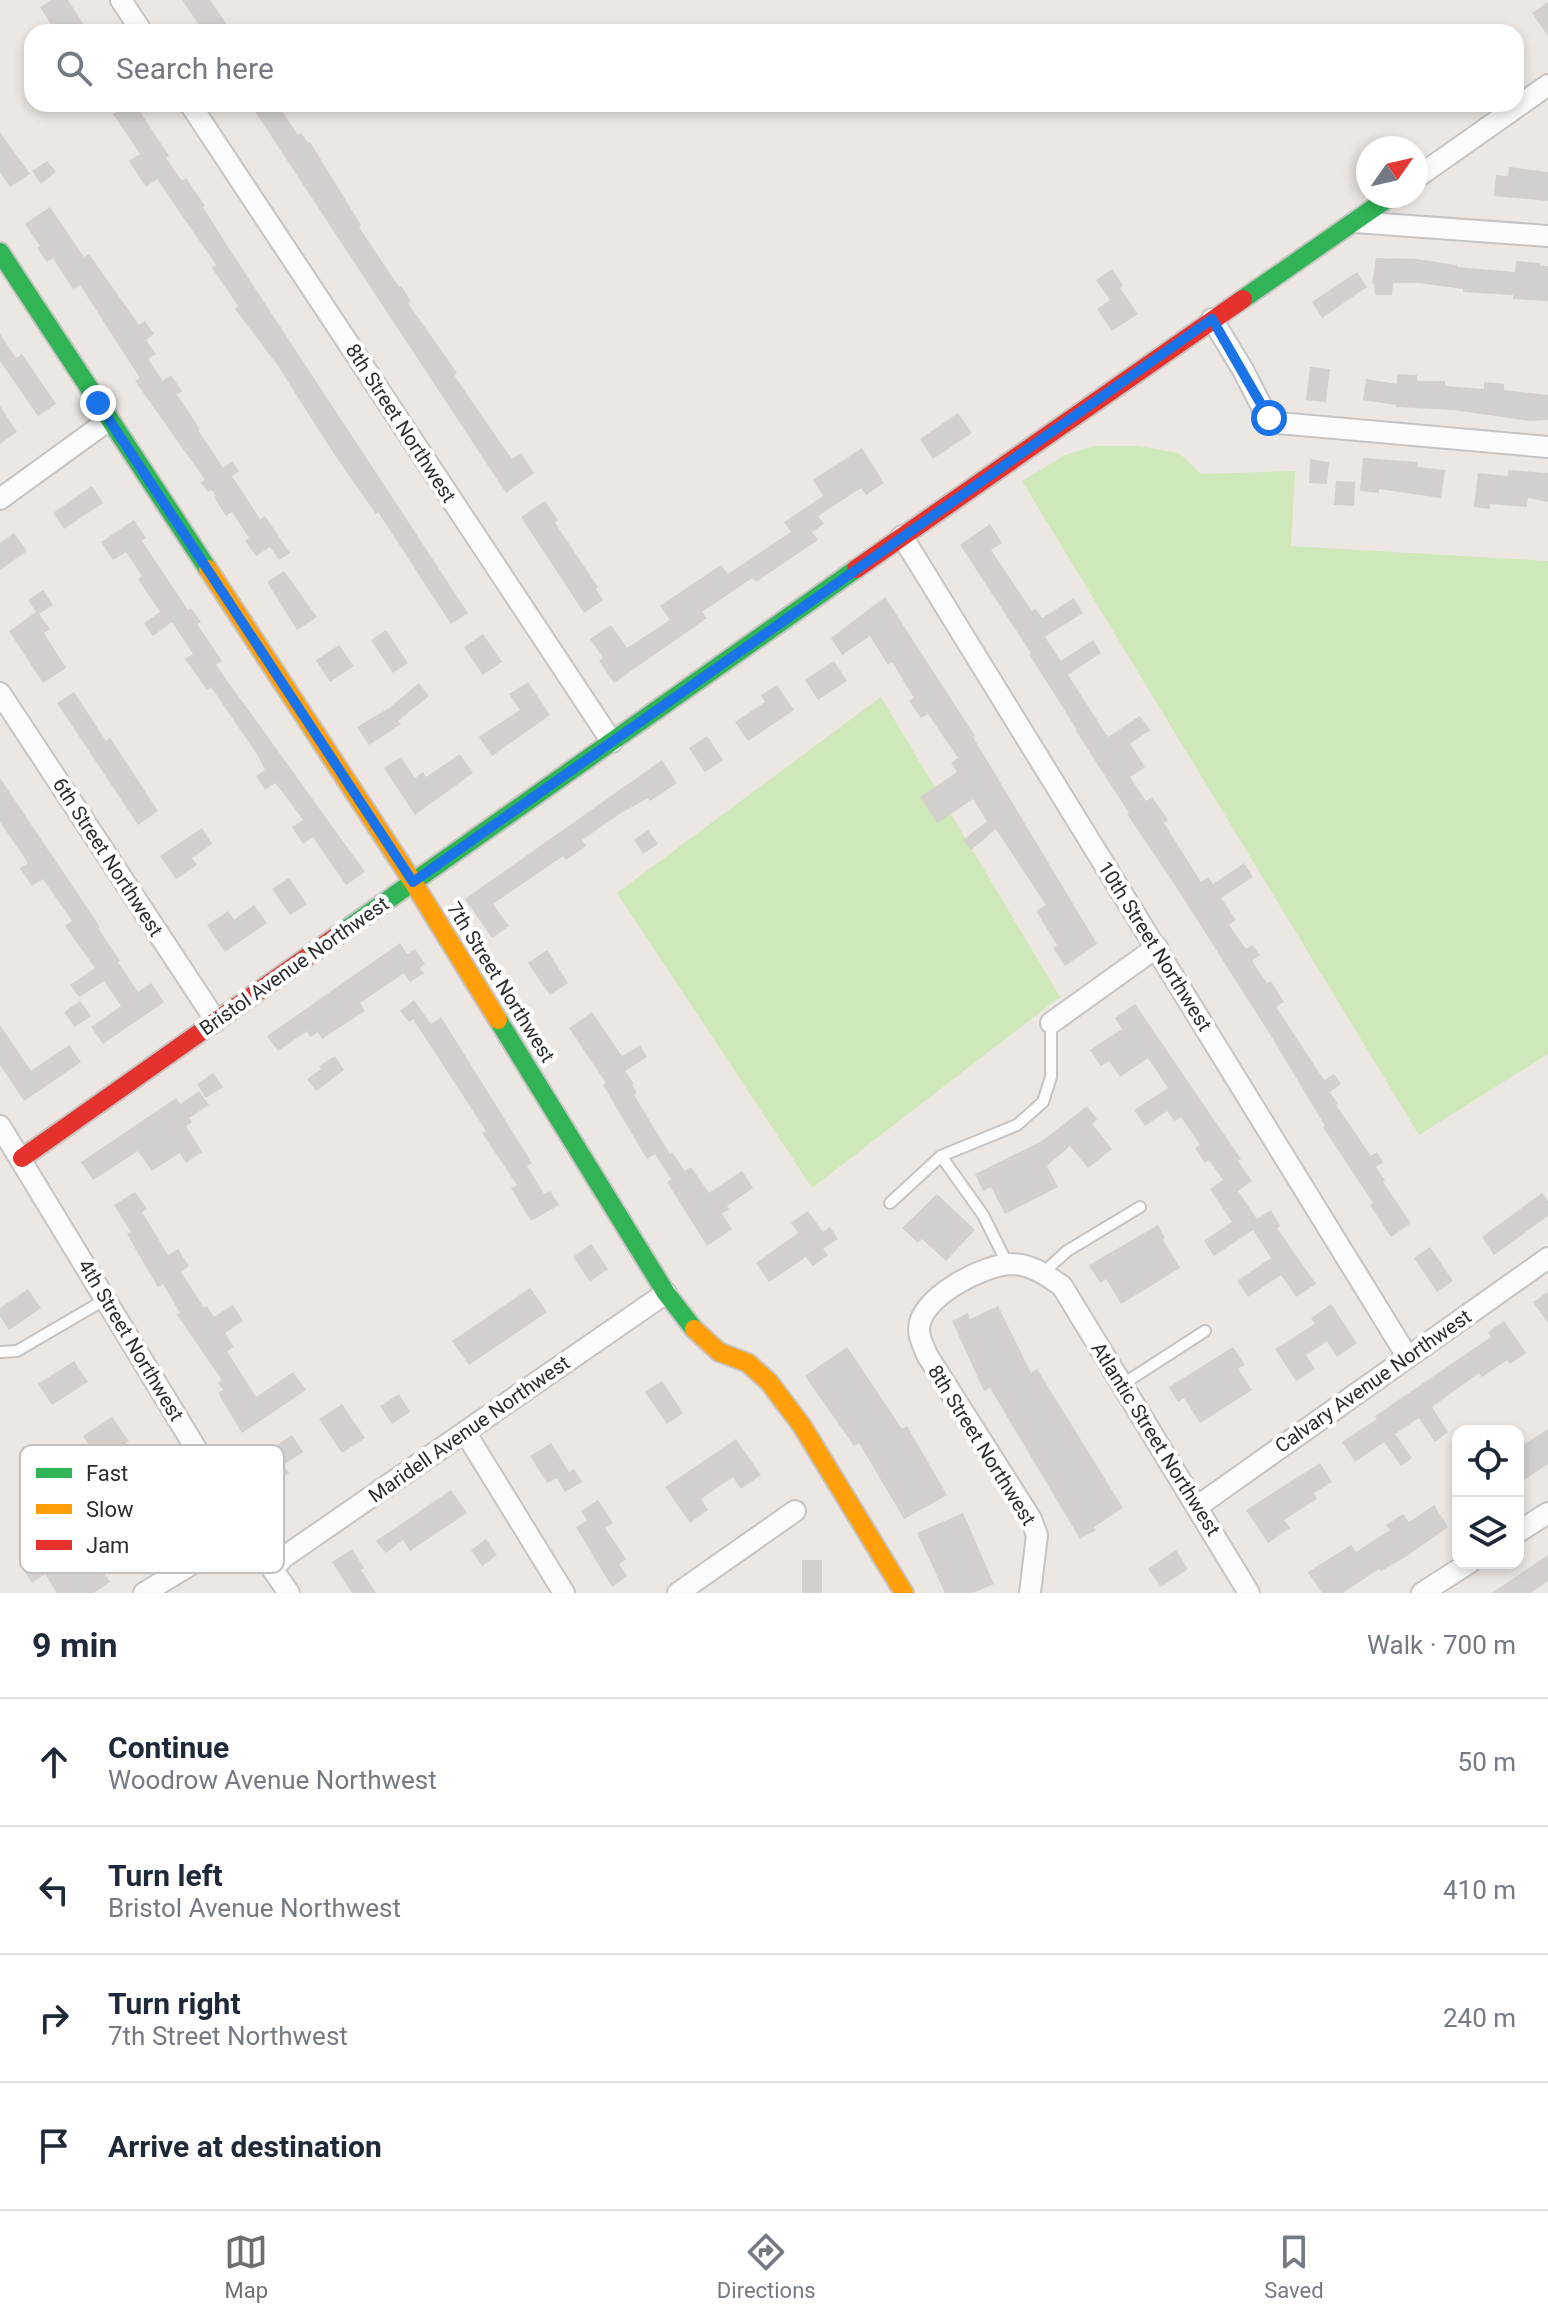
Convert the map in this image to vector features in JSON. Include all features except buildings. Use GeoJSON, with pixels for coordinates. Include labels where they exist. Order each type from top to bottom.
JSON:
{"type":"FeatureCollection","features":[{"type":"Feature","properties":{"kind":"street"},"geometry":{"type":"LineString","coordinates":[[121,0],[137,24]]}},
{"type":"Feature","properties":{"kind":"street"},"geometry":{"type":"LineString","coordinates":[[1524,102],[1548,85]]}},
{"type":"Feature","properties":{"kind":"street","name":"8th Street Northwest"},"geometry":{"type":"LineString","coordinates":[[195,112],[612,742]]}},
{"type":"Feature","properties":{"kind":"street"},"geometry":{"type":"LineString","coordinates":[[1428,170],[1510,112]]}},
{"type":"Feature","properties":{"kind":"street","name":"Bristol Avenue Northwest"},"geometry":{"type":"LineString","coordinates":[[22,1158],[902,536],[1374,208]]}},
{"type":"Feature","properties":{"kind":"street"},"geometry":{"type":"LineString","coordinates":[[1355,222],[1548,236]]}},
{"type":"Feature","properties":{"kind":"street","name":"7th Street Northwest"},"geometry":{"type":"LineString","coordinates":[[0,252],[413,882],[666,1293],[695,1331],[719,1352],[748,1363],[769,1382],[802,1426],[904,1593]]}},
{"type":"Feature","properties":{"kind":"street"},"geometry":{"type":"LineString","coordinates":[[1212,319],[1264,411],[1278,423],[1548,447]]}},
{"type":"Feature","properties":{"kind":"street"},"geometry":{"type":"LineString","coordinates":[[0,499],[109,420]]}},
{"type":"Feature","properties":{"kind":"street","name":"10th Street Northwest"},"geometry":{"type":"LineString","coordinates":[[902,536],[1407,1356]]}},
{"type":"Feature","properties":{"kind":"street","name":"6th Street Northwest"},"geometry":{"type":"LineString","coordinates":[[0,693],[216,1021]]}},
{"type":"Feature","properties":{"kind":"street"},"geometry":{"type":"LineString","coordinates":[[1051,1023],[1157,947]]}},
{"type":"Feature","properties":{"kind":"street","name":"4th Street Northwest"},"geometry":{"type":"LineString","coordinates":[[0,1126],[194,1445]]}},
{"type":"Feature","properties":{"kind":"street","name":"Calvary Avenue Northwest"},"geometry":{"type":"LineString","coordinates":[[1198,1506],[1548,1258]]}},
{"type":"Feature","properties":{"kind":"street","name":"8th Street Northwest"},"geometry":{"type":"LineString","coordinates":[[1030,1593],[1036,1558],[1037,1535],[1034,1527],[927,1355],[919,1331],[923,1314],[937,1299],[985,1268],[1008,1265],[1037,1268],[1062,1286]]}},
{"type":"Feature","properties":{"kind":"street","name":"Atlantic Street Northwest"},"geometry":{"type":"LineString","coordinates":[[1062,1286],[1249,1593]]}},
{"type":"Feature","properties":{"kind":"street","name":"Maridell Avenue Northwest"},"geometry":{"type":"LineString","coordinates":[[284,1557],[666,1293]]}},
{"type":"Feature","properties":{"kind":"street"},"geometry":{"type":"LineString","coordinates":[[465,1432],[564,1593]]}},
{"type":"Feature","properties":{"kind":"street"},"geometry":{"type":"LineString","coordinates":[[678,1593],[795,1511]]}},
{"type":"Feature","properties":{"kind":"street"},"geometry":{"type":"LineString","coordinates":[[1524,1528],[1548,1513]]}},
{"type":"Feature","properties":{"kind":"street"},"geometry":{"type":"LineString","coordinates":[[1422,1593],[1460,1569]]}},
{"type":"Feature","properties":{"kind":"street"},"geometry":{"type":"LineString","coordinates":[[144,1593],[177,1573]]}},
{"type":"Feature","properties":{"kind":"street","name":"4th Street Northwest"},"geometry":{"type":"LineString","coordinates":[[277,1573],[289,1593]]}},
{"type":"Feature","properties":{"kind":"lane"},"geometry":{"type":"LineString","coordinates":[[890,1203],[941,1156],[1017,1125],[1043,1102],[1051,1077],[1051,1023]]}},
{"type":"Feature","properties":{"kind":"lane"},"geometry":{"type":"LineString","coordinates":[[941,1156],[983,1215],[1008,1265]]}},
{"type":"Feature","properties":{"kind":"lane"},"geometry":{"type":"LineString","coordinates":[[1043,1273],[1067,1251],[1140,1207]]}},
{"type":"Feature","properties":{"kind":"lane"},"geometry":{"type":"LineString","coordinates":[[0,1352],[17,1351],[106,1299]]}},
{"type":"Feature","properties":{"kind":"lane"},"geometry":{"type":"LineString","coordinates":[[1123,1384],[1205,1331]]}},
{"type":"Feature","properties":{"kind":"green space"},"geometry":{"type":"Polygon","coordinates":[[[1094,446],[1138,446],[1179,453],[1201,474],[1295,471],[1291,546],[1548,561],[1548,1054],[1419,1135],[1022,481],[1065,455],[1094,446]]]}},
{"type":"Feature","properties":{"kind":"green space"},"geometry":{"type":"Polygon","coordinates":[[[881,697],[1060,997],[812,1188],[617,893],[881,697]]]}},
{"type":"Feature","properties":{"kind":"traffic: fast"},"geometry":{"type":"LineString","coordinates":[[1243,299],[1374,208]]}},
{"type":"Feature","properties":{"kind":"traffic: fast"},"geometry":{"type":"LineString","coordinates":[[0,252],[208,569]]}},
{"type":"Feature","properties":{"kind":"traffic: fast"},"geometry":{"type":"LineString","coordinates":[[341,933],[856,569]]}},
{"type":"Feature","properties":{"kind":"traffic: fast"},"geometry":{"type":"LineString","coordinates":[[498,1020],[666,1293],[694,1329]]}},
{"type":"Feature","properties":{"kind":"traffic: slow"},"geometry":{"type":"LineString","coordinates":[[208,569],[413,882],[498,1020]]}},
{"type":"Feature","properties":{"kind":"traffic: slow"},"geometry":{"type":"LineString","coordinates":[[694,1329],[719,1352],[748,1363],[769,1382],[802,1426],[904,1593]]}},
{"type":"Feature","properties":{"kind":"traffic: jam"},"geometry":{"type":"LineString","coordinates":[[856,569],[1243,299]]}},
{"type":"Feature","properties":{"kind":"traffic: jam"},"geometry":{"type":"LineString","coordinates":[[22,1158],[341,933]]}},
{"type":"Feature","properties":{"kind":"route"},"geometry":{"type":"LineString","coordinates":[[98,403],[413,882],[1212,319],[1269,418]]}}]}
